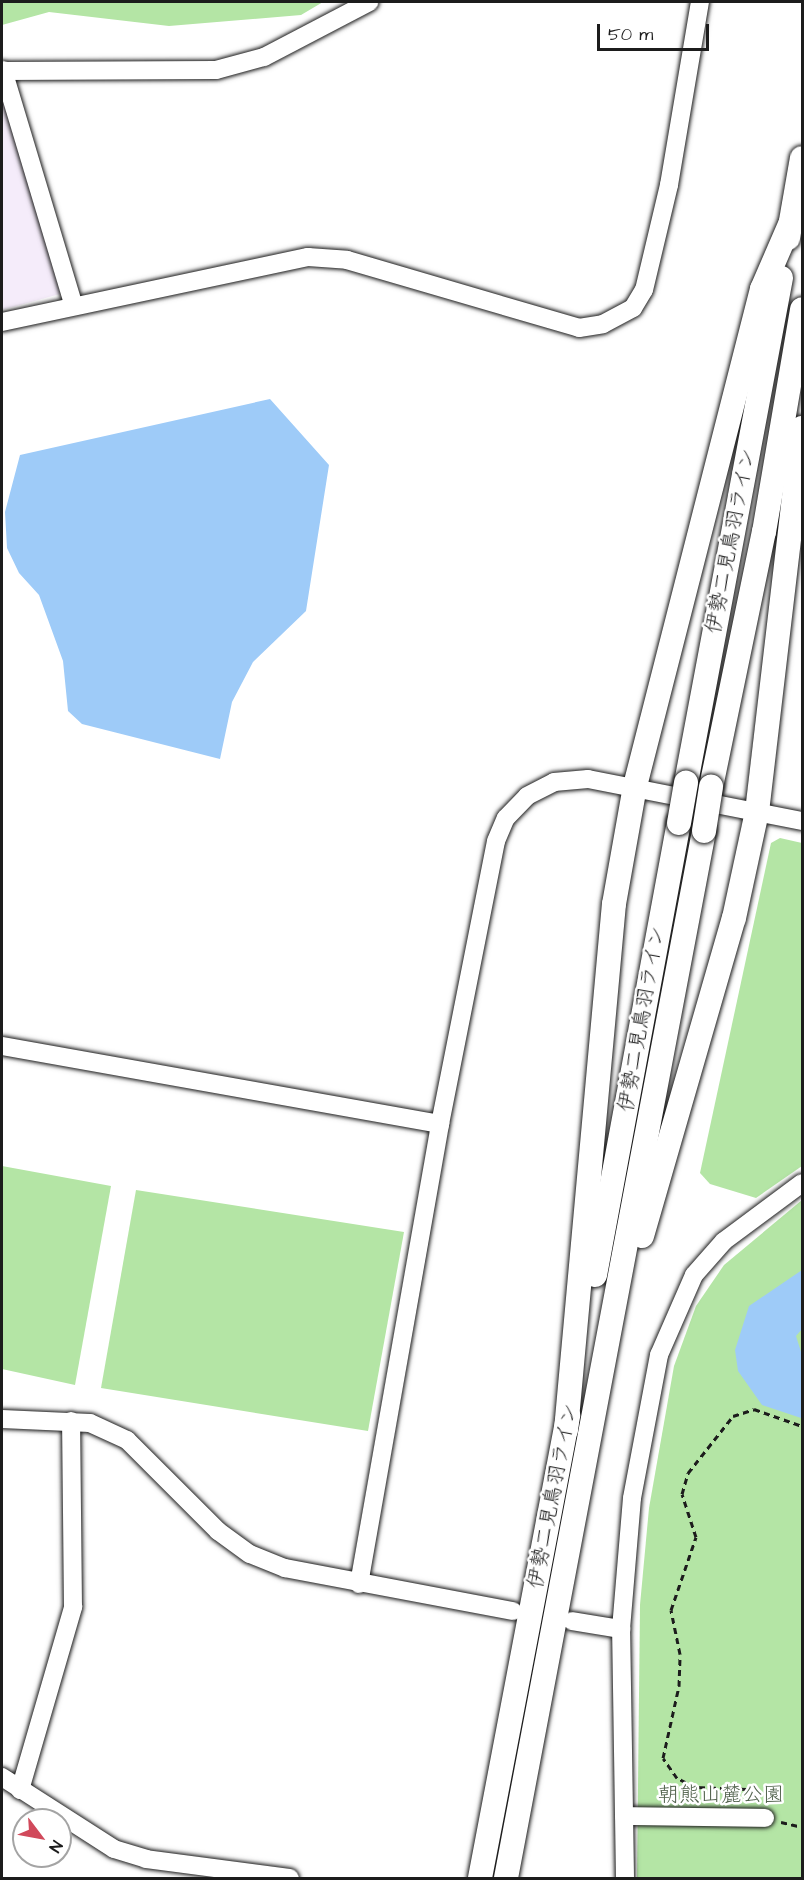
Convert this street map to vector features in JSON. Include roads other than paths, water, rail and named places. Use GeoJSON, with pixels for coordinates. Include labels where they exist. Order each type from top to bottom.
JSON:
{"type":"FeatureCollection","features":[{"type":"Feature","properties":{"kind":"main road","name":"伊勢二見鳥羽ライン"},"geometry":{"type":"LineString","coordinates":[[480,1878],[566,1430],[802,158]]}},
{"type":"Feature","properties":{"kind":"main road"},"geometry":{"type":"LineString","coordinates":[[566,1430],[614,904],[635,786],[762,288],[791,222]]}},
{"type":"Feature","properties":{"kind":"main road","name":"伊勢二見鳥羽ライン"},"geometry":{"type":"LineString","coordinates":[[506,1878],[711,787],[764,532],[802,309]]}},
{"type":"Feature","properties":{"kind":"main road"},"geometry":{"type":"LineString","coordinates":[[613,1306],[636,1258],[734,918],[757,812],[802,428]]}},
{"type":"Feature","properties":{"kind":"street"},"geometry":{"type":"LineString","coordinates":[[72,303],[2,70],[216,70],[264,57],[369,2]]}},
{"type":"Feature","properties":{"kind":"street"},"geometry":{"type":"LineString","coordinates":[[2,322],[72,303],[308,257],[347,260],[579,328],[603,324],[633,308],[644,291],[669,185],[700,2]]}},
{"type":"Feature","properties":{"kind":"street"},"geometry":{"type":"LineString","coordinates":[[359,1584],[440,1124],[496,841],[506,818],[527,796],[554,782],[588,779],[635,786],[802,821]]}},
{"type":"Feature","properties":{"kind":"street"},"geometry":{"type":"LineString","coordinates":[[2,1046],[440,1124]]}},
{"type":"Feature","properties":{"kind":"street"},"geometry":{"type":"LineString","coordinates":[[625,1878],[621,1629],[632,1498],[659,1355],[672,1314],[694,1275],[724,1241],[802,1183]]}},
{"type":"Feature","properties":{"kind":"street"},"geometry":{"type":"LineString","coordinates":[[2,1419],[71,1421],[127,1440],[218,1530],[250,1554],[285,1568],[359,1584],[513,1611]]}},
{"type":"Feature","properties":{"kind":"street"},"geometry":{"type":"LineString","coordinates":[[20,1790],[73,1606],[71,1421]]}},
{"type":"Feature","properties":{"kind":"street"},"geometry":{"type":"LineString","coordinates":[[572,1621],[621,1629]]}},
{"type":"Feature","properties":{"kind":"street"},"geometry":{"type":"LineString","coordinates":[[2,1777],[114,1849],[146,1859],[290,1878]]}},
{"type":"Feature","properties":{"kind":"street"},"geometry":{"type":"LineString","coordinates":[[624,1816],[765,1818]]}},
{"type":"Feature","properties":{"kind":"water"},"geometry":{"type":"Polygon","coordinates":[[[270,399],[329,465],[306,611],[253,662],[232,702],[220,759],[82,724],[68,711],[63,661],[39,595],[19,573],[7,548],[5,512],[20,455],[270,399]]]}},
{"type":"Feature","properties":{"kind":"water"},"geometry":{"type":"Polygon","coordinates":[[[802,1270],[802,1329],[796,1336],[802,1355],[801,1418],[762,1405],[738,1371],[735,1350],[749,1306],[802,1270]]]}},
{"type":"Feature","properties":{"kind":"park label","name":"朝熊山麓公園"},"geometry":{"type":"Point","coordinates":[721,1795]}}]}
